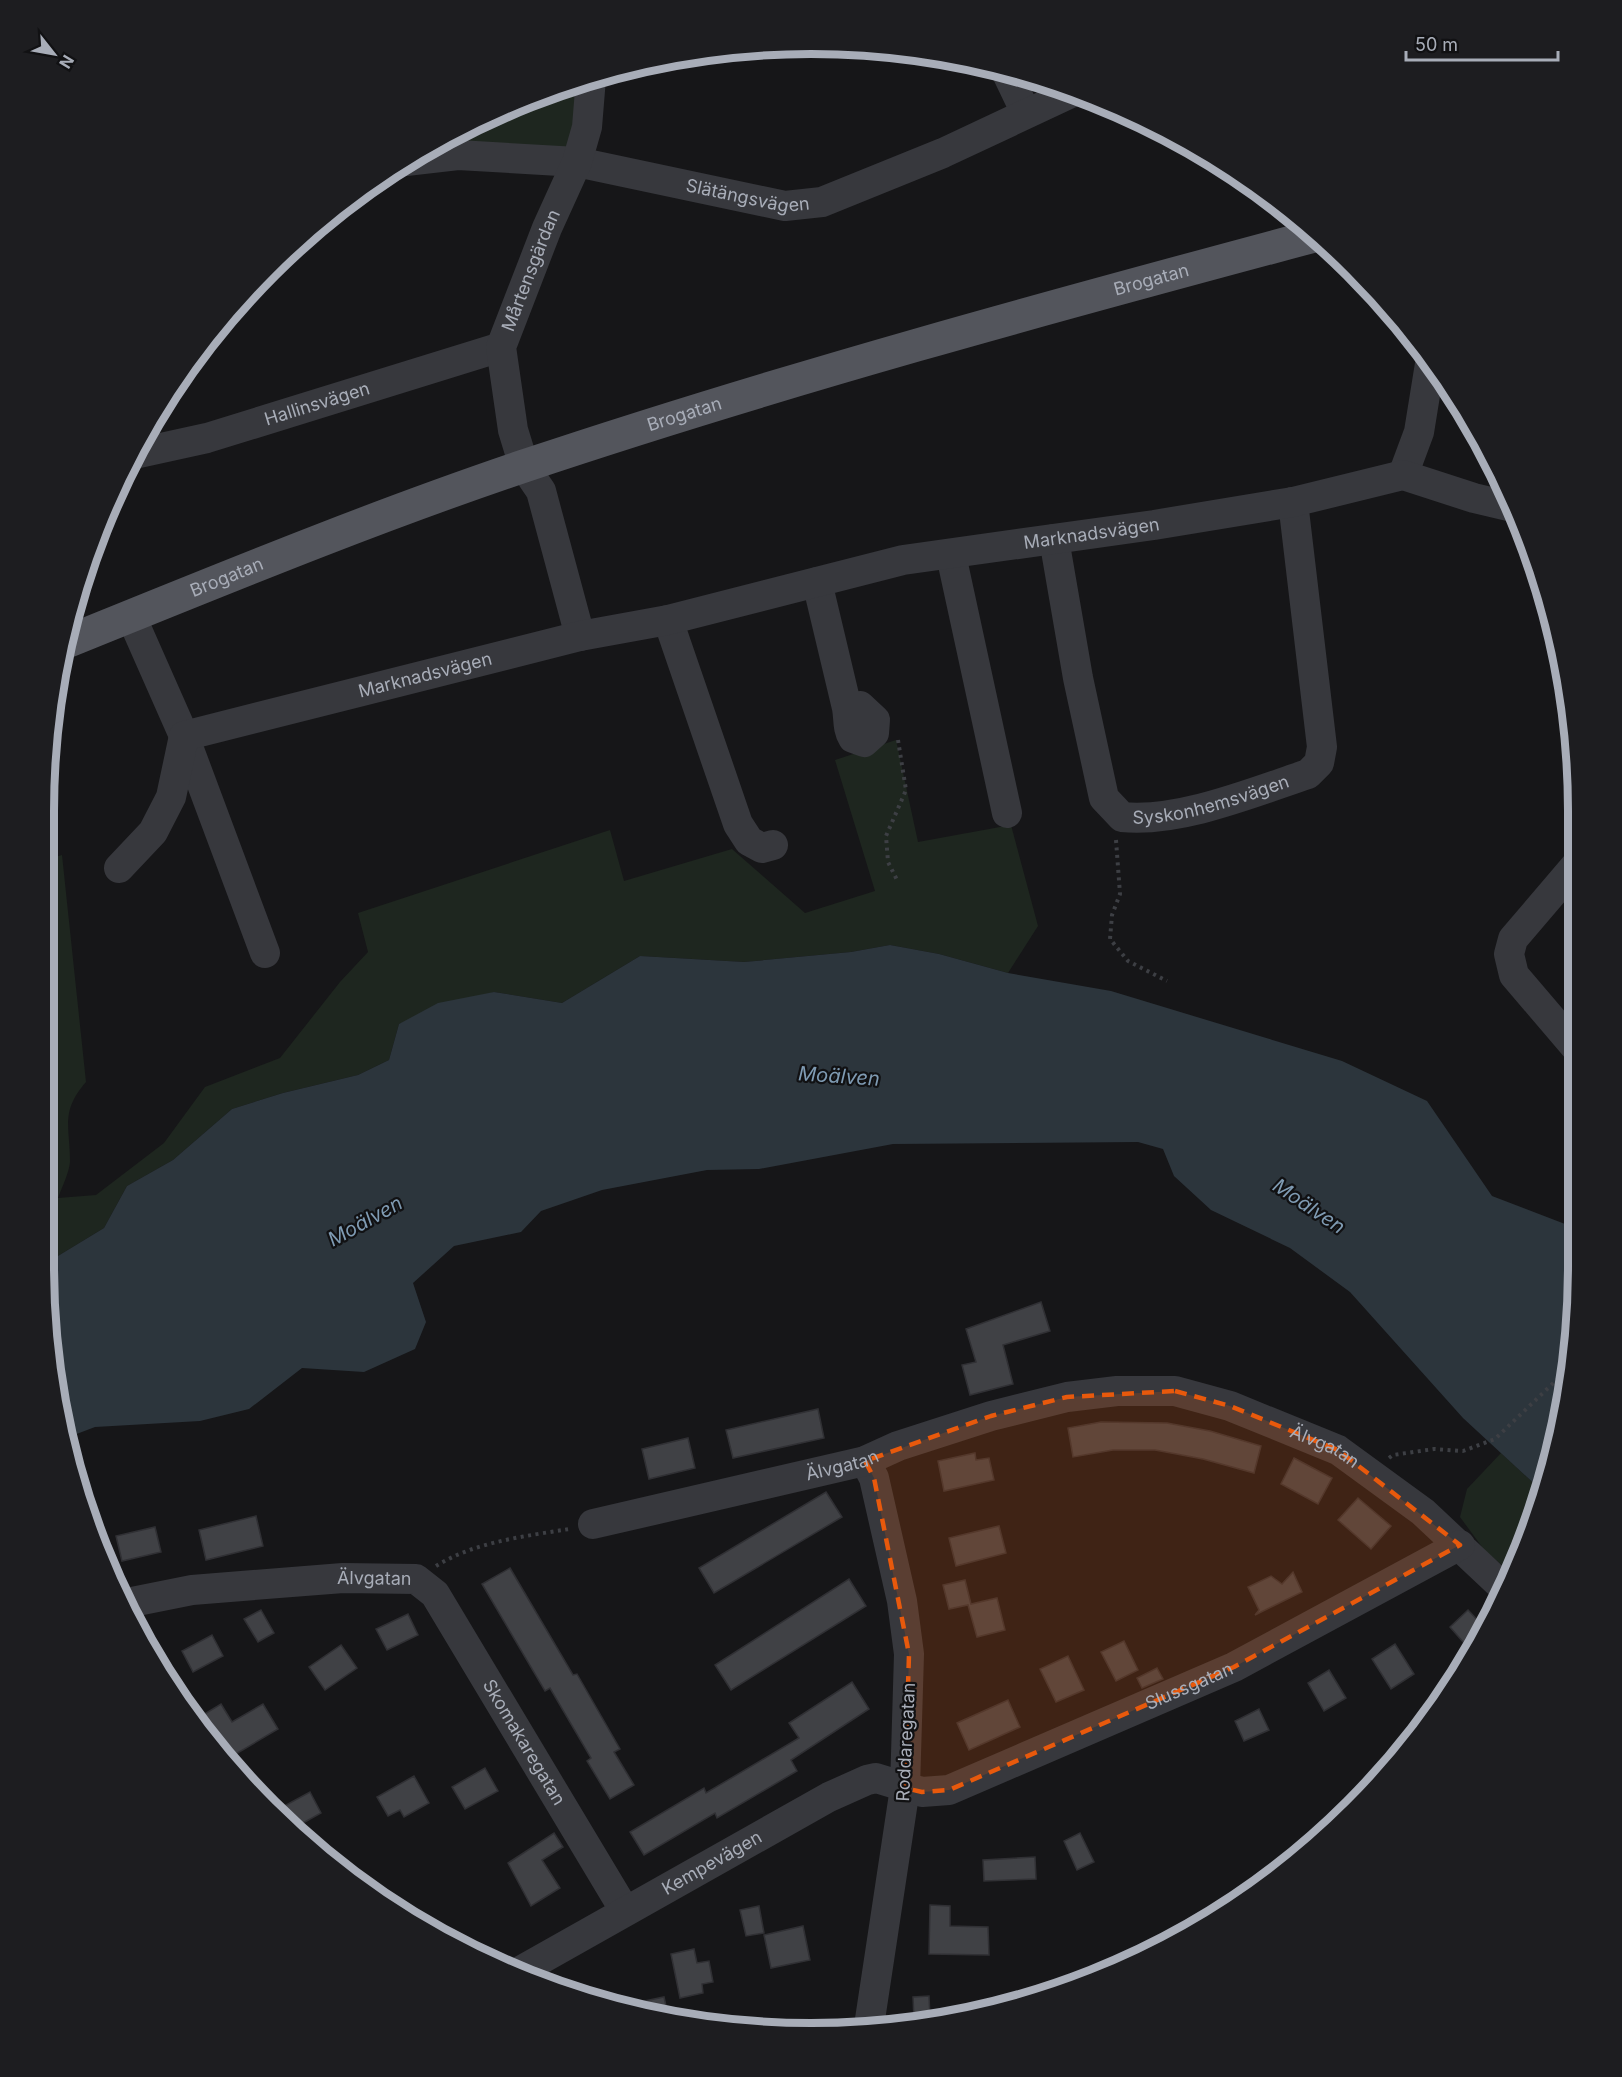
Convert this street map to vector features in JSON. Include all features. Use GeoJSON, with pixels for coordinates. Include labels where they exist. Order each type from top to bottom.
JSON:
{"type":"FeatureCollection","features":[{"type":"Feature","properties":{"kind":"main road","name":"Brogatan"},"geometry":{"type":"LineString","coordinates":[[75,639],[320,539],[524,466],[928,340],[1306,238]]}},
{"type":"Feature","properties":{"kind":"street"},"geometry":{"type":"LineString","coordinates":[[1011,81],[1026,113]]}},
{"type":"Feature","properties":{"kind":"street","name":"Mårtensgärdan"},"geometry":{"type":"LineString","coordinates":[[580,636],[541,491],[524,466],[513,430],[501,347],[547,228],[577,162],[587,127],[590,87]]}},
{"type":"Feature","properties":{"kind":"street","name":"Slätängsvägen"},"geometry":{"type":"LineString","coordinates":[[427,159],[458,155],[577,162],[785,206],[822,202],[943,153],[1062,97]]}},
{"type":"Feature","properties":{"kind":"street","name":"Hallinsvägen"},"geometry":{"type":"LineString","coordinates":[[145,452],[207,438],[501,347]]}},
{"type":"Feature","properties":{"kind":"street"},"geometry":{"type":"LineString","coordinates":[[1428,374],[1419,432],[1403,475],[1503,505]]}},
{"type":"Feature","properties":{"kind":"street","name":"Marknadsvägen"},"geometry":{"type":"LineString","coordinates":[[184,736],[580,636],[668,620],[903,560],[1154,525],[1293,502],[1403,475]]}},
{"type":"Feature","properties":{"kind":"street","name":"Syskonhemsvägen"},"geometry":{"type":"LineString","coordinates":[[1054,539],[1078,678],[1104,798],[1122,817],[1138,819],[1215,805],[1308,774],[1319,763],[1322,747],[1293,502]]}},
{"type":"Feature","properties":{"kind":"street"},"geometry":{"type":"LineString","coordinates":[[951,555],[1007,813]]}},
{"type":"Feature","properties":{"kind":"street"},"geometry":{"type":"LineString","coordinates":[[816,582],[847,708],[848,729],[853,738],[864,742],[874,733]]}},
{"type":"Feature","properties":{"kind":"street"},"geometry":{"type":"LineString","coordinates":[[131,616],[184,736],[265,953]]}},
{"type":"Feature","properties":{"kind":"street"},"geometry":{"type":"LineString","coordinates":[[668,620],[738,824],[749,841],[762,848],[773,845]]}},
{"type":"Feature","properties":{"kind":"street"},"geometry":{"type":"LineString","coordinates":[[119,868],[153,832],[171,797],[184,736]]}},
{"type":"Feature","properties":{"kind":"street"},"geometry":{"type":"LineString","coordinates":[[1568,875],[1513,939],[1509,954],[1514,975],[1568,1038]]}},
{"type":"Feature","properties":{"kind":"street","name":"Älvgatan"},"geometry":{"type":"LineString","coordinates":[[593,1524],[865,1461],[898,1446],[991,1416],[1067,1397],[1117,1391],[1175,1390],[1230,1406],[1291,1428],[1338,1450],[1423,1512],[1498,1582]]}},
{"type":"Feature","properties":{"kind":"street","name":"Roddaregatan"},"geometry":{"type":"LineString","coordinates":[[865,1461],[874,1478],[902,1601],[909,1654],[906,1788],[870,2020]]}},
{"type":"Feature","properties":{"kind":"street","name":"Slussgatan"},"geometry":{"type":"LineString","coordinates":[[906,1788],[922,1792],[950,1790],[1234,1667],[1460,1545]]}},
{"type":"Feature","properties":{"kind":"street","name":"Älvgatan"},"geometry":{"type":"LineString","coordinates":[[133,1603],[192,1590],[344,1578],[416,1579]]}},
{"type":"Feature","properties":{"kind":"street","name":"Skomakaregatan"},"geometry":{"type":"LineString","coordinates":[[416,1579],[435,1594],[625,1911]]}},
{"type":"Feature","properties":{"kind":"street","name":"Kempevägen"},"geometry":{"type":"LineString","coordinates":[[527,1967],[829,1797],[867,1780],[883,1779],[906,1788]]}},
{"type":"Feature","properties":{"kind":"path"},"geometry":{"type":"LineString","coordinates":[[874,733],[898,740],[905,771],[906,790],[886,836],[888,862],[898,882]]}},
{"type":"Feature","properties":{"kind":"path"},"geometry":{"type":"LineString","coordinates":[[1112,806],[1120,894],[1112,915],[1110,939],[1128,962],[1167,981]]}},
{"type":"Feature","properties":{"kind":"path"},"geometry":{"type":"LineString","coordinates":[[1374,1477],[1393,1455],[1434,1449],[1463,1451],[1495,1438],[1560,1377]]}},
{"type":"Feature","properties":{"kind":"path","name":"Älvgatan"},"geometry":{"type":"LineString","coordinates":[[416,1579],[447,1559],[512,1539],[593,1524]]}},
{"type":"Feature","properties":{"kind":"highlighted area"},"geometry":{"type":"Polygon","coordinates":[[[1175,1391],[1230,1406],[1338,1450],[1460,1545],[1234,1667],[949,1790],[922,1792],[905,1788],[909,1654],[874,1478],[865,1461],[991,1416],[1067,1397],[1175,1391]]]}},
{"type":"Feature","properties":{"kind":"shaded area"},"geometry":{"type":"Polygon","coordinates":[[[590,87],[577,162],[445,149],[521,112],[590,87]]]}},
{"type":"Feature","properties":{"kind":"shaded area"},"geometry":{"type":"Polygon","coordinates":[[[896,740],[918,842],[1011,825],[1038,926],[1008,973],[939,954],[890,945],[851,952],[744,962],[640,956],[562,1003],[494,992],[399,1024],[389,1060],[358,1075],[283,1093],[232,1109],[173,1160],[127,1186],[104,1228],[54,1258],[54,857],[62,855],[86,1082],[70,1111],[68,1129],[70,1162],[58,1198],[96,1195],[164,1143],[205,1087],[280,1058],[340,982],[368,952],[358,913],[610,830],[624,881],[732,849],[805,913],[875,891],[835,760],[896,740]]]}},
{"type":"Feature","properties":{"kind":"shaded area"},"geometry":{"type":"Polygon","coordinates":[[[1501,1453],[1535,1485],[1505,1567],[1485,1551],[1460,1517],[1467,1489],[1501,1453]]]}},
{"type":"Feature","properties":{"kind":"water","name":"Moälven"},"geometry":{"type":"Polygon","coordinates":[[[890,945],[939,954],[1008,973],[1111,991],[1342,1061],[1427,1101],[1492,1196],[1568,1225],[1566,1316],[1564,1343],[1562,1341],[1562,1365],[1553,1414],[1535,1485],[1463,1418],[1350,1292],[1290,1248],[1211,1210],[1174,1176],[1163,1149],[1138,1142],[893,1144],[759,1169],[707,1170],[602,1190],[541,1211],[521,1232],[454,1246],[413,1283],[426,1322],[415,1349],[364,1372],[302,1368],[249,1409],[200,1421],[95,1427],[74,1435],[60,1365],[54,1258],[104,1228],[127,1186],[173,1160],[232,1109],[283,1093],[358,1075],[389,1060],[399,1024],[438,1003],[494,992],[562,1003],[640,956],[744,962],[851,952],[890,945]]]}},
{"type":"Feature","properties":{"kind":"building"},"geometry":{"type":"Polygon","coordinates":[[[1041,1302],[1050,1331],[1003,1345],[1013,1384],[970,1395],[962,1365],[976,1362],[966,1329],[1041,1302]]]}},
{"type":"Feature","properties":{"kind":"building"},"geometry":{"type":"Polygon","coordinates":[[[818,1409],[824,1438],[733,1458],[726,1430],[818,1409]]]}},
{"type":"Feature","properties":{"kind":"building"},"geometry":{"type":"Polygon","coordinates":[[[1101,1422],[1167,1423],[1210,1431],[1261,1446],[1254,1473],[1203,1459],[1155,1450],[1113,1450],[1073,1457],[1068,1428],[1101,1422]]]}},
{"type":"Feature","properties":{"kind":"building"},"geometry":{"type":"Polygon","coordinates":[[[688,1438],[695,1468],[649,1479],[642,1449],[688,1438]]]}},
{"type":"Feature","properties":{"kind":"building"},"geometry":{"type":"Polygon","coordinates":[[[975,1453],[976,1460],[989,1458],[994,1480],[944,1491],[938,1461],[975,1453]]]}},
{"type":"Feature","properties":{"kind":"building"},"geometry":{"type":"Polygon","coordinates":[[[1294,1458],[1332,1478],[1318,1504],[1281,1484],[1294,1458]]]}},
{"type":"Feature","properties":{"kind":"building"},"geometry":{"type":"Polygon","coordinates":[[[826,1492],[842,1517],[714,1593],[699,1568],[826,1492]]]}},
{"type":"Feature","properties":{"kind":"building"},"geometry":{"type":"Polygon","coordinates":[[[1358,1498],[1391,1526],[1371,1549],[1338,1520],[1358,1498]]]}},
{"type":"Feature","properties":{"kind":"building"},"geometry":{"type":"Polygon","coordinates":[[[256,1516],[263,1546],[206,1560],[199,1530],[256,1516]]]}},
{"type":"Feature","properties":{"kind":"building"},"geometry":{"type":"Polygon","coordinates":[[[999,1526],[1006,1553],[956,1566],[949,1538],[999,1526]]]}},
{"type":"Feature","properties":{"kind":"building"},"geometry":{"type":"Polygon","coordinates":[[[155,1527],[161,1552],[122,1561],[116,1536],[155,1527]]]}},
{"type":"Feature","properties":{"kind":"building"},"geometry":{"type":"Polygon","coordinates":[[[510,1568],[573,1675],[577,1674],[620,1749],[614,1752],[634,1785],[610,1799],[587,1761],[591,1758],[550,1688],[545,1691],[482,1584],[510,1568]]]}},
{"type":"Feature","properties":{"kind":"building"},"geometry":{"type":"Polygon","coordinates":[[[1293,1572],[1302,1592],[1255,1615],[1259,1610],[1248,1587],[1271,1576],[1282,1584],[1293,1572]]]}},
{"type":"Feature","properties":{"kind":"building"},"geometry":{"type":"Polygon","coordinates":[[[849,1579],[866,1606],[731,1690],[715,1665],[849,1579]]]}},
{"type":"Feature","properties":{"kind":"building"},"geometry":{"type":"Polygon","coordinates":[[[965,1580],[971,1604],[997,1598],[1005,1630],[977,1637],[968,1605],[949,1609],[943,1585],[965,1580]]]}},
{"type":"Feature","properties":{"kind":"building"},"geometry":{"type":"Polygon","coordinates":[[[261,1610],[274,1633],[258,1642],[244,1619],[261,1610]]]}},
{"type":"Feature","properties":{"kind":"building"},"geometry":{"type":"Polygon","coordinates":[[[1468,1610],[1479,1622],[1466,1646],[1450,1627],[1468,1610]]]}},
{"type":"Feature","properties":{"kind":"building"},"geometry":{"type":"Polygon","coordinates":[[[408,1614],[418,1635],[387,1650],[376,1629],[408,1614]]]}},
{"type":"Feature","properties":{"kind":"building"},"geometry":{"type":"Polygon","coordinates":[[[212,1635],[223,1656],[193,1672],[182,1651],[212,1635]]]}},
{"type":"Feature","properties":{"kind":"building"},"geometry":{"type":"Polygon","coordinates":[[[1124,1641],[1138,1670],[1116,1681],[1101,1652],[1124,1641]]]}},
{"type":"Feature","properties":{"kind":"building"},"geometry":{"type":"Polygon","coordinates":[[[1395,1644],[1414,1674],[1391,1689],[1372,1659],[1395,1644]]]}},
{"type":"Feature","properties":{"kind":"building"},"geometry":{"type":"Polygon","coordinates":[[[341,1645],[357,1668],[325,1690],[309,1667],[341,1645]]]}},
{"type":"Feature","properties":{"kind":"building"},"geometry":{"type":"Polygon","coordinates":[[[1068,1656],[1084,1690],[1056,1702],[1040,1669],[1068,1656]]]}},
{"type":"Feature","properties":{"kind":"building"},"geometry":{"type":"Polygon","coordinates":[[[1157,1668],[1163,1679],[1142,1688],[1137,1678],[1157,1668]]]}},
{"type":"Feature","properties":{"kind":"building"},"geometry":{"type":"Polygon","coordinates":[[[1329,1670],[1346,1698],[1324,1711],[1308,1683],[1329,1670]]]}},
{"type":"Feature","properties":{"kind":"building"},"geometry":{"type":"Polygon","coordinates":[[[852,1682],[869,1709],[791,1760],[797,1771],[717,1818],[715,1813],[644,1855],[630,1832],[704,1788],[706,1793],[799,1738],[789,1723],[852,1682]]]}},
{"type":"Feature","properties":{"kind":"building"},"geometry":{"type":"Polygon","coordinates":[[[1008,1700],[1020,1727],[969,1750],[957,1723],[1008,1700]]]}},
{"type":"Feature","properties":{"kind":"building"},"geometry":{"type":"Polygon","coordinates":[[[221,1704],[232,1722],[263,1704],[278,1729],[234,1755],[202,1716],[221,1704]]]}},
{"type":"Feature","properties":{"kind":"building"},"geometry":{"type":"Polygon","coordinates":[[[1259,1709],[1269,1730],[1244,1741],[1235,1721],[1259,1709]]]}},
{"type":"Feature","properties":{"kind":"building"},"geometry":{"type":"Polygon","coordinates":[[[485,1768],[498,1791],[465,1809],[452,1787],[485,1768]]]}},
{"type":"Feature","properties":{"kind":"building"},"geometry":{"type":"Polygon","coordinates":[[[414,1776],[429,1803],[404,1817],[400,1810],[388,1816],[377,1797],[414,1776]]]}},
{"type":"Feature","properties":{"kind":"building"},"geometry":{"type":"Polygon","coordinates":[[[310,1792],[321,1813],[301,1824],[282,1807],[310,1792]]]}},
{"type":"Feature","properties":{"kind":"building"},"geometry":{"type":"Polygon","coordinates":[[[554,1833],[563,1847],[542,1860],[560,1888],[531,1906],[508,1863],[554,1833]]]}},
{"type":"Feature","properties":{"kind":"building"},"geometry":{"type":"Polygon","coordinates":[[[1080,1833],[1094,1862],[1077,1870],[1064,1841],[1080,1833]]]}},
{"type":"Feature","properties":{"kind":"building"},"geometry":{"type":"Polygon","coordinates":[[[1035,1857],[1036,1879],[984,1881],[983,1860],[1035,1857]]]}},
{"type":"Feature","properties":{"kind":"building"},"geometry":{"type":"Polygon","coordinates":[[[930,1905],[950,1906],[950,1926],[988,1927],[989,1955],[929,1954],[930,1905]]]}},
{"type":"Feature","properties":{"kind":"building"},"geometry":{"type":"Polygon","coordinates":[[[759,1906],[764,1933],[746,1936],[740,1910],[759,1906]]]}},
{"type":"Feature","properties":{"kind":"building"},"geometry":{"type":"Polygon","coordinates":[[[803,1926],[810,1960],[771,1968],[764,1935],[803,1926]]]}},
{"type":"Feature","properties":{"kind":"building"},"geometry":{"type":"Polygon","coordinates":[[[694,1949],[697,1963],[709,1961],[713,1982],[702,1984],[703,1993],[680,1998],[671,1954],[694,1949]]]}},
{"type":"Feature","properties":{"kind":"building"},"geometry":{"type":"Polygon","coordinates":[[[929,1996],[930,2013],[914,2016],[913,1997],[929,1996]]]}},
{"type":"Feature","properties":{"kind":"building"},"geometry":{"type":"Polygon","coordinates":[[[664,1997],[667,2009],[663,2008],[638,2002],[664,1997]]]}}]}
